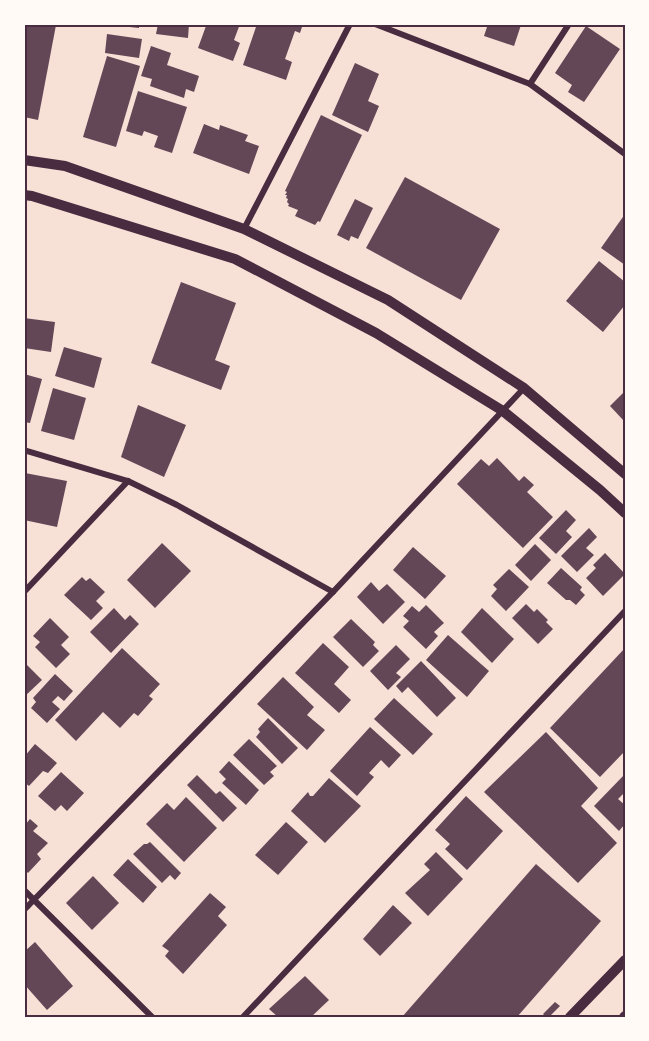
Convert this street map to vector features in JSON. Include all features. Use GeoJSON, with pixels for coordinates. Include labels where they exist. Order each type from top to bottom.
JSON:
{"type":"FeatureCollection","features":[{"type":"Feature","properties":{"kind":"street"},"geometry":{"type":"LineString","coordinates":[[244,229],[350,24]]}},
{"type":"Feature","properties":{"kind":"street"},"geometry":{"type":"LineString","coordinates":[[375,24],[530,84],[625,154]]}},
{"type":"Feature","properties":{"kind":"street"},"geometry":{"type":"LineString","coordinates":[[530,84],[568,24]]}},
{"type":"Feature","properties":{"kind":"street"},"geometry":{"type":"LineString","coordinates":[[24,160],[64,166],[244,229],[388,300],[524,388],[625,474]]}},
{"type":"Feature","properties":{"kind":"street"},"geometry":{"type":"LineString","coordinates":[[24,195],[235,259],[376,333],[503,411],[625,513]]}},
{"type":"Feature","properties":{"kind":"street"},"geometry":{"type":"LineString","coordinates":[[24,910],[333,592],[524,388]]}},
{"type":"Feature","properties":{"kind":"street"},"geometry":{"type":"LineString","coordinates":[[24,450],[128,481],[177,505],[333,592]]}},
{"type":"Feature","properties":{"kind":"street"},"geometry":{"type":"LineString","coordinates":[[24,592],[128,481]]}},
{"type":"Feature","properties":{"kind":"street"},"geometry":{"type":"LineString","coordinates":[[243,1017],[625,611]]}},
{"type":"Feature","properties":{"kind":"street"},"geometry":{"type":"LineString","coordinates":[[24,890],[152,1017]]}},
{"type":"Feature","properties":{"kind":"street"},"geometry":{"type":"LineString","coordinates":[[570,1017],[625,960]]}},
{"type":"Feature","properties":{"kind":"building"},"geometry":{"type":"Polygon","coordinates":[[[24,24],[56,25],[38,120],[24,117],[24,24]]]}},
{"type":"Feature","properties":{"kind":"building"},"geometry":{"type":"Polygon","coordinates":[[[120,24],[139,24],[139,28],[120,26],[120,24]]]}},
{"type":"Feature","properties":{"kind":"building"},"geometry":{"type":"Polygon","coordinates":[[[158,24],[189,24],[188,38],[156,34],[158,24]]]}},
{"type":"Feature","properties":{"kind":"building"},"geometry":{"type":"Polygon","coordinates":[[[200,24],[240,24],[234,40],[240,43],[233,61],[198,48],[206,26],[200,24]]]}},
{"type":"Feature","properties":{"kind":"building"},"geometry":{"type":"Polygon","coordinates":[[[257,24],[303,24],[300,33],[295,31],[285,59],[292,62],[286,80],[243,65],[257,24]]]}},
{"type":"Feature","properties":{"kind":"building"},"geometry":{"type":"Polygon","coordinates":[[[488,24],[521,25],[514,46],[484,36],[488,24]]]}},
{"type":"Feature","properties":{"kind":"building"},"geometry":{"type":"Polygon","coordinates":[[[586,26],[620,49],[584,102],[568,92],[572,85],[555,73],[586,26]]]}},
{"type":"Feature","properties":{"kind":"building"},"geometry":{"type":"Polygon","coordinates":[[[107,34],[142,39],[139,58],[105,53],[107,34]]]}},
{"type":"Feature","properties":{"kind":"building"},"geometry":{"type":"Polygon","coordinates":[[[151,46],[171,53],[167,65],[199,76],[194,92],[186,89],[184,98],[150,86],[152,79],[141,76],[151,46]]]}},
{"type":"Feature","properties":{"kind":"building"},"geometry":{"type":"Polygon","coordinates":[[[107,56],[140,66],[116,147],[83,137],[107,56]]]}},
{"type":"Feature","properties":{"kind":"building"},"geometry":{"type":"Polygon","coordinates":[[[355,63],[379,74],[368,101],[379,106],[368,132],[332,115],[355,63]]]}},
{"type":"Feature","properties":{"kind":"building"},"geometry":{"type":"Polygon","coordinates":[[[138,91],[187,107],[172,153],[154,147],[158,136],[144,131],[142,136],[126,131],[138,91]]]}},
{"type":"Feature","properties":{"kind":"building"},"geometry":{"type":"Polygon","coordinates":[[[321,115],[362,135],[320,222],[318,221],[315,225],[295,216],[298,210],[288,206],[285,191],[321,115]]]}},
{"type":"Feature","properties":{"kind":"building"},"geometry":{"type":"Polygon","coordinates":[[[204,124],[219,130],[220,125],[248,135],[245,141],[259,146],[249,174],[193,153],[204,124]]]}},
{"type":"Feature","properties":{"kind":"building"},"geometry":{"type":"Polygon","coordinates":[[[405,177],[500,229],[461,300],[366,248],[405,177]]]}},
{"type":"Feature","properties":{"kind":"building"},"geometry":{"type":"Polygon","coordinates":[[[355,199],[373,208],[358,239],[351,236],[349,241],[337,235],[355,199]]]}},
{"type":"Feature","properties":{"kind":"building"},"geometry":{"type":"Polygon","coordinates":[[[625,214],[625,265],[601,248],[625,214]]]}},
{"type":"Feature","properties":{"kind":"building"},"geometry":{"type":"Polygon","coordinates":[[[599,261],[625,282],[625,305],[603,332],[566,301],[599,261]]]}},
{"type":"Feature","properties":{"kind":"building"},"geometry":{"type":"Polygon","coordinates":[[[181,282],[236,303],[215,360],[230,366],[221,390],[151,363],[181,282]]]}},
{"type":"Feature","properties":{"kind":"building"},"geometry":{"type":"Polygon","coordinates":[[[24,318],[55,322],[51,352],[24,348],[24,318]]]}},
{"type":"Feature","properties":{"kind":"building"},"geometry":{"type":"Polygon","coordinates":[[[64,347],[102,358],[94,388],[55,376],[64,347]]]}},
{"type":"Feature","properties":{"kind":"building"},"geometry":{"type":"Polygon","coordinates":[[[24,374],[42,379],[30,423],[24,422],[24,374]]]}},
{"type":"Feature","properties":{"kind":"building"},"geometry":{"type":"Polygon","coordinates":[[[53,388],[86,398],[74,440],[41,431],[53,388]]]}},
{"type":"Feature","properties":{"kind":"building"},"geometry":{"type":"Polygon","coordinates":[[[623,393],[625,395],[624,421],[610,406],[623,393]]]}},
{"type":"Feature","properties":{"kind":"building"},"geometry":{"type":"Polygon","coordinates":[[[138,405],[186,425],[164,477],[121,457],[138,405]]]}},
{"type":"Feature","properties":{"kind":"building"},"geometry":{"type":"Polygon","coordinates":[[[497,458],[519,481],[524,476],[534,485],[527,492],[553,517],[523,548],[457,484],[481,459],[489,466],[497,458]]]}},
{"type":"Feature","properties":{"kind":"building"},"geometry":{"type":"Polygon","coordinates":[[[25,473],[67,481],[57,527],[24,520],[25,473]]]}},
{"type":"Feature","properties":{"kind":"building"},"geometry":{"type":"Polygon","coordinates":[[[566,510],[576,520],[566,531],[572,537],[556,554],[539,538],[566,510]]]}},
{"type":"Feature","properties":{"kind":"building"},"geometry":{"type":"Polygon","coordinates":[[[589,528],[597,537],[586,548],[594,555],[577,572],[561,556],[589,528]]]}},
{"type":"Feature","properties":{"kind":"building"},"geometry":{"type":"Polygon","coordinates":[[[162,543],[191,571],[155,608],[127,580],[162,543]]]}},
{"type":"Feature","properties":{"kind":"building"},"geometry":{"type":"Polygon","coordinates":[[[535,544],[551,560],[531,581],[515,565],[535,544]]]}},
{"type":"Feature","properties":{"kind":"building"},"geometry":{"type":"Polygon","coordinates":[[[413,547],[446,576],[425,599],[393,570],[413,547]]]}},
{"type":"Feature","properties":{"kind":"building"},"geometry":{"type":"Polygon","coordinates":[[[605,553],[625,574],[603,596],[586,578],[596,568],[593,565],[605,553]]]}},
{"type":"Feature","properties":{"kind":"building"},"geometry":{"type":"Polygon","coordinates":[[[561,568],[582,587],[580,590],[585,595],[576,605],[566,600],[547,583],[561,568]]]}},
{"type":"Feature","properties":{"kind":"building"},"geometry":{"type":"Polygon","coordinates":[[[509,569],[529,587],[506,611],[491,596],[497,589],[493,585],[509,569]]]}},
{"type":"Feature","properties":{"kind":"building"},"geometry":{"type":"Polygon","coordinates":[[[82,577],[86,581],[90,578],[105,592],[96,601],[103,608],[91,620],[64,595],[82,577]]]}},
{"type":"Feature","properties":{"kind":"building"},"geometry":{"type":"Polygon","coordinates":[[[371,582],[379,591],[387,584],[405,602],[383,624],[357,597],[371,582]]]}},
{"type":"Feature","properties":{"kind":"building"},"geometry":{"type":"Polygon","coordinates":[[[526,604],[534,612],[537,609],[553,629],[538,644],[512,618],[526,604]]]}},
{"type":"Feature","properties":{"kind":"building"},"geometry":{"type":"Polygon","coordinates":[[[426,605],[444,623],[434,632],[438,636],[426,649],[403,627],[409,621],[403,616],[412,606],[419,612],[426,605]]]}},
{"type":"Feature","properties":{"kind":"building"},"geometry":{"type":"Polygon","coordinates":[[[114,608],[125,620],[130,615],[139,624],[111,653],[90,632],[114,608]]]}},
{"type":"Feature","properties":{"kind":"building"},"geometry":{"type":"Polygon","coordinates":[[[482,608],[514,639],[492,663],[461,632],[482,608]]]}},
{"type":"Feature","properties":{"kind":"building"},"geometry":{"type":"Polygon","coordinates":[[[50,618],[69,637],[61,645],[70,654],[56,668],[35,647],[40,642],[33,636],[50,618]]]}},
{"type":"Feature","properties":{"kind":"building"},"geometry":{"type":"Polygon","coordinates":[[[351,619],[375,642],[373,645],[379,651],[363,667],[333,637],[351,619]]]}},
{"type":"Feature","properties":{"kind":"building"},"geometry":{"type":"Polygon","coordinates":[[[448,635],[489,671],[467,697],[426,660],[448,635]]]}},
{"type":"Feature","properties":{"kind":"building"},"geometry":{"type":"Polygon","coordinates":[[[323,643],[349,667],[334,684],[351,700],[339,713],[295,673],[323,643]]]}},
{"type":"Feature","properties":{"kind":"building"},"geometry":{"type":"Polygon","coordinates":[[[396,645],[410,659],[396,673],[401,677],[388,690],[370,671],[396,645]]]}},
{"type":"Feature","properties":{"kind":"building"},"geometry":{"type":"Polygon","coordinates":[[[122,648],[160,684],[149,696],[153,699],[138,716],[134,713],[120,728],[103,712],[76,741],[55,720],[122,648]]]}},
{"type":"Feature","properties":{"kind":"building"},"geometry":{"type":"Polygon","coordinates":[[[625,648],[625,751],[600,777],[550,728],[625,648]]]}},
{"type":"Feature","properties":{"kind":"building"},"geometry":{"type":"Polygon","coordinates":[[[421,661],[456,698],[437,717],[408,687],[402,693],[396,686],[421,661]]]}},
{"type":"Feature","properties":{"kind":"building"},"geometry":{"type":"Polygon","coordinates":[[[24,662],[42,680],[24,697],[24,662]]]}},
{"type":"Feature","properties":{"kind":"building"},"geometry":{"type":"Polygon","coordinates":[[[55,674],[73,691],[64,701],[58,696],[52,702],[60,709],[47,723],[31,708],[36,702],[33,698],[55,674]]]}},
{"type":"Feature","properties":{"kind":"building"},"geometry":{"type":"Polygon","coordinates":[[[283,677],[314,707],[307,715],[325,730],[307,750],[257,704],[283,677]]]}},
{"type":"Feature","properties":{"kind":"building"},"geometry":{"type":"Polygon","coordinates":[[[394,698],[433,734],[413,755],[374,719],[394,698]]]}},
{"type":"Feature","properties":{"kind":"building"},"geometry":{"type":"Polygon","coordinates":[[[268,718],[298,748],[282,764],[256,737],[260,732],[258,729],[268,718]]]}},
{"type":"Feature","properties":{"kind":"building"},"geometry":{"type":"Polygon","coordinates":[[[370,727],[401,755],[389,768],[381,760],[369,773],[374,777],[357,796],[330,771],[370,727]]]}},
{"type":"Feature","properties":{"kind":"building"},"geometry":{"type":"Polygon","coordinates":[[[546,732],[598,788],[581,806],[617,843],[578,883],[484,792],[546,732]]]}},
{"type":"Feature","properties":{"kind":"building"},"geometry":{"type":"Polygon","coordinates":[[[249,739],[277,766],[270,772],[274,776],[264,785],[233,755],[249,739]]]}},
{"type":"Feature","properties":{"kind":"building"},"geometry":{"type":"Polygon","coordinates":[[[35,744],[57,763],[48,773],[43,771],[29,786],[24,782],[24,757],[35,744]]]}},
{"type":"Feature","properties":{"kind":"building"},"geometry":{"type":"Polygon","coordinates":[[[229,761],[259,790],[246,805],[222,783],[226,779],[219,772],[229,761]]]}},
{"type":"Feature","properties":{"kind":"building"},"geometry":{"type":"Polygon","coordinates":[[[61,772],[84,793],[67,811],[61,805],[55,811],[38,796],[61,772]]]}},
{"type":"Feature","properties":{"kind":"building"},"geometry":{"type":"Polygon","coordinates":[[[625,774],[625,792],[618,799],[625,805],[625,824],[619,831],[594,806],[625,774]]]}},
{"type":"Feature","properties":{"kind":"building"},"geometry":{"type":"Polygon","coordinates":[[[197,775],[216,794],[220,791],[237,808],[223,822],[187,785],[197,775]]]}},
{"type":"Feature","properties":{"kind":"building"},"geometry":{"type":"Polygon","coordinates":[[[329,778],[361,806],[325,843],[291,811],[308,792],[310,796],[313,796],[329,778]]]}},
{"type":"Feature","properties":{"kind":"building"},"geometry":{"type":"Polygon","coordinates":[[[466,796],[503,831],[467,870],[445,849],[450,844],[435,830],[466,796]]]}},
{"type":"Feature","properties":{"kind":"building"},"geometry":{"type":"Polygon","coordinates":[[[186,797],[217,828],[184,862],[146,824],[167,803],[174,810],[186,797]]]}},
{"type":"Feature","properties":{"kind":"building"},"geometry":{"type":"Polygon","coordinates":[[[30,819],[38,826],[33,831],[48,843],[37,854],[41,859],[28,873],[24,869],[24,826],[30,819]]]}},
{"type":"Feature","properties":{"kind":"building"},"geometry":{"type":"Polygon","coordinates":[[[286,822],[308,842],[278,875],[255,855],[286,822]]]}},
{"type":"Feature","properties":{"kind":"building"},"geometry":{"type":"Polygon","coordinates":[[[150,842],[181,873],[175,880],[170,875],[162,883],[133,854],[144,844],[150,842]]]}},
{"type":"Feature","properties":{"kind":"building"},"geometry":{"type":"Polygon","coordinates":[[[436,852],[463,879],[428,916],[405,893],[430,870],[424,864],[436,852]]]}},
{"type":"Feature","properties":{"kind":"building"},"geometry":{"type":"Polygon","coordinates":[[[128,859],[157,887],[143,903],[113,875],[128,859]]]}},
{"type":"Feature","properties":{"kind":"building"},"geometry":{"type":"Polygon","coordinates":[[[536,864],[601,921],[517,1017],[402,1017],[536,864]]]}},
{"type":"Feature","properties":{"kind":"building"},"geometry":{"type":"Polygon","coordinates":[[[93,876],[119,903],[92,930],[66,903],[93,876]]]}},
{"type":"Feature","properties":{"kind":"building"},"geometry":{"type":"Polygon","coordinates":[[[210,893],[226,907],[218,916],[227,925],[183,974],[165,956],[169,951],[162,946],[210,893]]]}},
{"type":"Feature","properties":{"kind":"building"},"geometry":{"type":"Polygon","coordinates":[[[393,905],[412,923],[380,956],[363,939],[393,905]]]}},
{"type":"Feature","properties":{"kind":"building"},"geometry":{"type":"Polygon","coordinates":[[[35,942],[73,986],[47,1010],[24,984],[24,952],[35,942]]]}},
{"type":"Feature","properties":{"kind":"building"},"geometry":{"type":"Polygon","coordinates":[[[305,976],[329,1000],[311,1017],[278,1017],[269,1009],[305,976]]]}},
{"type":"Feature","properties":{"kind":"building"},"geometry":{"type":"Polygon","coordinates":[[[555,1002],[560,1006],[549,1017],[546,1017],[543,1014],[555,1002]]]}}]}
